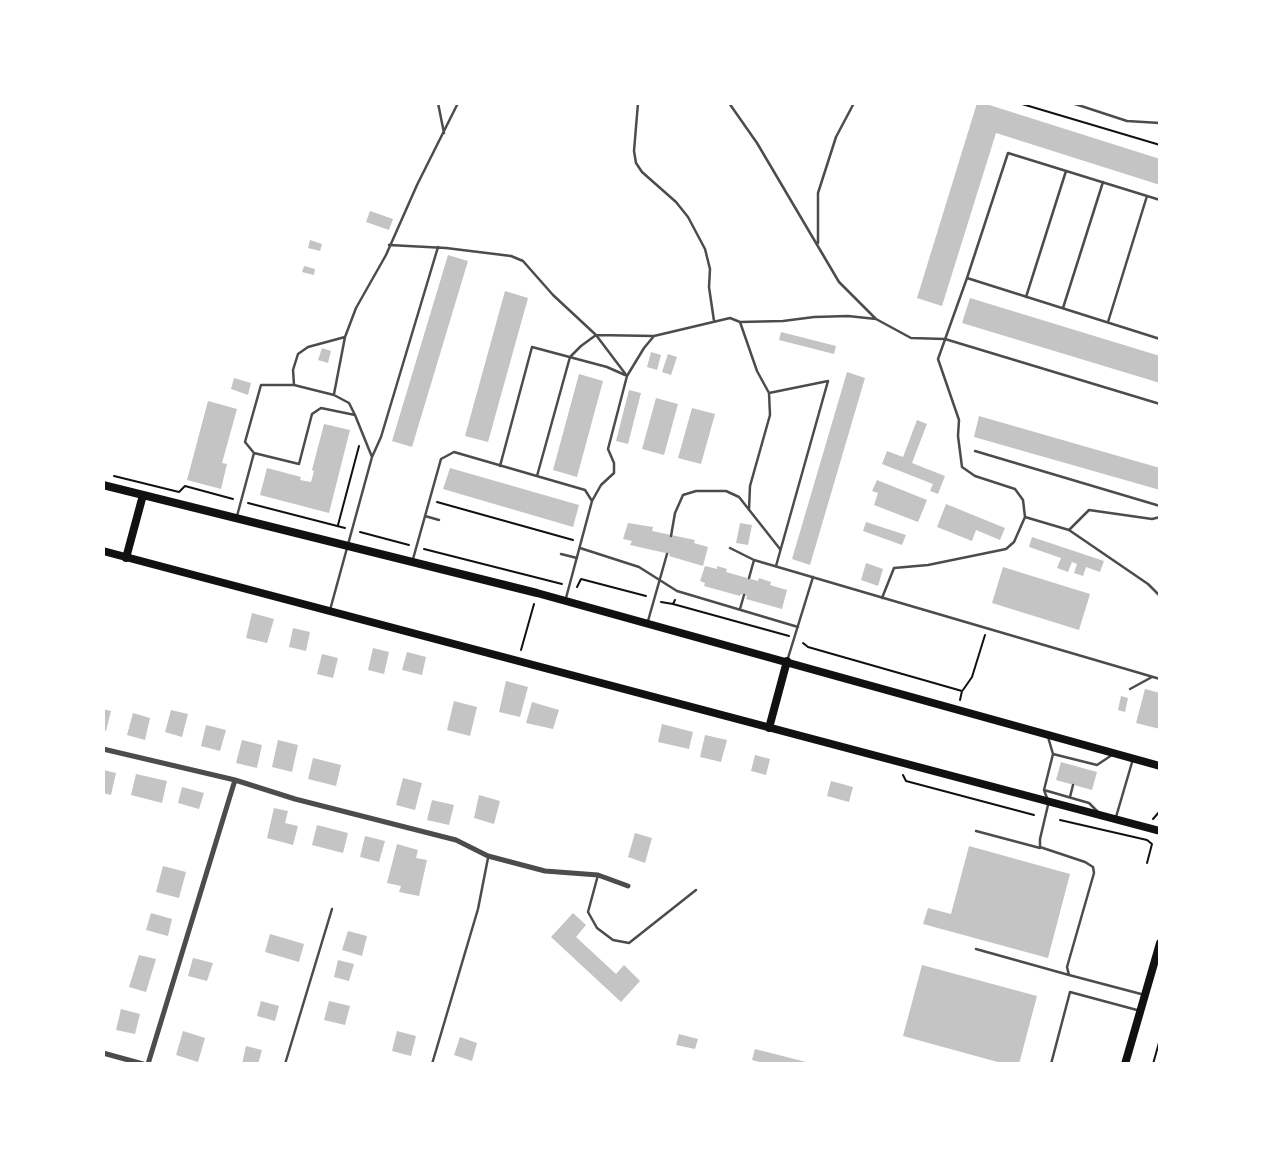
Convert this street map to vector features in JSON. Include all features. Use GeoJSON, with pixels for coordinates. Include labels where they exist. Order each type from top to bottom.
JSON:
{"type":"FeatureCollection","features":[{"type":"Feature","properties":{"kind":"main road"},"geometry":{"type":"LineString","coordinates":[[103,485],[565,601],[1160,765]]}},
{"type":"Feature","properties":{"kind":"main road"},"geometry":{"type":"LineString","coordinates":[[127,558],[143,495]]}},
{"type":"Feature","properties":{"kind":"main road"},"geometry":{"type":"LineString","coordinates":[[103,551],[1160,831]]}},
{"type":"Feature","properties":{"kind":"main road"},"geometry":{"type":"LineString","coordinates":[[768,728],[787,661]]}},
{"type":"Feature","properties":{"kind":"main road"},"geometry":{"type":"LineString","coordinates":[[1125,1064],[1160,943]]}},
{"type":"Feature","properties":{"kind":"street"},"geometry":{"type":"LineString","coordinates":[[103,749],[235,780],[295,799],[456,840],[488,856],[545,871],[598,875],[628,886]]}},
{"type":"Feature","properties":{"kind":"street"},"geometry":{"type":"LineString","coordinates":[[103,1053],[145,1064],[235,780]]}},
{"type":"Feature","properties":{"kind":"lane"},"geometry":{"type":"LineString","coordinates":[[438,103],[443,133]]}},
{"type":"Feature","properties":{"kind":"lane"},"geometry":{"type":"LineString","coordinates":[[334,395],[345,337],[356,308],[386,255],[458,103]]}},
{"type":"Feature","properties":{"kind":"lane"},"geometry":{"type":"LineString","coordinates":[[638,103],[634,151],[636,163],[642,172],[682,209],[705,249],[710,269],[709,287],[714,321]]}},
{"type":"Feature","properties":{"kind":"lane"},"geometry":{"type":"LineString","coordinates":[[729,103],[757,143],[839,282],[876,319],[911,338],[945,339],[1160,404]]}},
{"type":"Feature","properties":{"kind":"lane"},"geometry":{"type":"LineString","coordinates":[[818,245],[818,193],[836,137],[854,103]]}},
{"type":"Feature","properties":{"kind":"lane"},"geometry":{"type":"LineString","coordinates":[[1072,103],[1127,121],[1160,124]]}},
{"type":"Feature","properties":{"kind":"lane"},"geometry":{"type":"LineString","coordinates":[[882,598],[894,568],[928,565],[1006,549],[1014,542],[1025,517],[1023,500],[1015,489],[975,476],[962,467],[959,420],[938,359],[1007,153],[1160,201]]}},
{"type":"Feature","properties":{"kind":"lane"},"geometry":{"type":"LineString","coordinates":[[1026,297],[1066,170]]}},
{"type":"Feature","properties":{"kind":"lane"},"geometry":{"type":"LineString","coordinates":[[1063,308],[1103,182]]}},
{"type":"Feature","properties":{"kind":"lane"},"geometry":{"type":"LineString","coordinates":[[1108,322],[1147,196]]}},
{"type":"Feature","properties":{"kind":"lane"},"geometry":{"type":"LineString","coordinates":[[389,245],[438,247],[523,261],[553,295],[596,335],[627,376]]}},
{"type":"Feature","properties":{"kind":"lane"},"geometry":{"type":"LineString","coordinates":[[329,613],[372,457],[381,437],[438,247]]}},
{"type":"Feature","properties":{"kind":"lane"},"geometry":{"type":"LineString","coordinates":[[967,278],[1160,339]]}},
{"type":"Feature","properties":{"kind":"lane"},"geometry":{"type":"LineString","coordinates":[[537,476],[570,357],[596,335],[654,336],[730,318],[740,321],[848,316],[876,319]]}},
{"type":"Feature","properties":{"kind":"lane"},"geometry":{"type":"LineString","coordinates":[[740,321],[757,371],[769,393],[770,415],[750,486],[749,510]]}},
{"type":"Feature","properties":{"kind":"lane"},"geometry":{"type":"LineString","coordinates":[[565,601],[592,501],[601,485],[614,473],[614,463],[608,449],[627,376],[654,336]]}},
{"type":"Feature","properties":{"kind":"lane"},"geometry":{"type":"LineString","coordinates":[[294,385],[293,370],[298,354],[308,346],[345,337]]}},
{"type":"Feature","properties":{"kind":"lane"},"geometry":{"type":"LineString","coordinates":[[500,466],[533,347],[607,367],[627,376]]}},
{"type":"Feature","properties":{"kind":"lane"},"geometry":{"type":"LineString","coordinates":[[769,393],[828,381],[776,566]]}},
{"type":"Feature","properties":{"kind":"lane"},"geometry":{"type":"LineString","coordinates":[[355,415],[321,408],[312,414],[299,464],[254,453],[245,442],[261,385],[294,385],[334,395],[349,402],[363,432],[372,457]]}},
{"type":"Feature","properties":{"kind":"lane"},"geometry":{"type":"LineString","coordinates":[[975,451],[1160,506]]}},
{"type":"Feature","properties":{"kind":"lane"},"geometry":{"type":"LineString","coordinates":[[411,563],[441,459],[454,452],[585,490],[592,501]]}},
{"type":"Feature","properties":{"kind":"lane"},"geometry":{"type":"LineString","coordinates":[[237,519],[254,453]]}},
{"type":"Feature","properties":{"kind":"lane"},"geometry":{"type":"LineString","coordinates":[[671,536],[683,495],[696,491],[726,491],[739,497],[780,550]]}},
{"type":"Feature","properties":{"kind":"lane"},"geometry":{"type":"LineString","coordinates":[[1069,530],[1089,510],[1152,519],[1160,517]]}},
{"type":"Feature","properties":{"kind":"lane"},"geometry":{"type":"LineString","coordinates":[[425,516],[439,520]]}},
{"type":"Feature","properties":{"kind":"lane"},"geometry":{"type":"LineString","coordinates":[[1025,517],[1069,530],[1148,584],[1160,596]]}},
{"type":"Feature","properties":{"kind":"lane"},"geometry":{"type":"LineString","coordinates":[[580,548],[639,567],[677,592],[798,627]]}},
{"type":"Feature","properties":{"kind":"lane"},"geometry":{"type":"LineString","coordinates":[[730,548],[754,560],[813,578],[1160,679]]}},
{"type":"Feature","properties":{"kind":"lane"},"geometry":{"type":"LineString","coordinates":[[561,554],[577,558]]}},
{"type":"Feature","properties":{"kind":"lane"},"geometry":{"type":"LineString","coordinates":[[648,624],[658,579],[667,554]]}},
{"type":"Feature","properties":{"kind":"lane"},"geometry":{"type":"LineString","coordinates":[[748,578],[754,560]]}},
{"type":"Feature","properties":{"kind":"lane"},"geometry":{"type":"LineString","coordinates":[[787,661],[813,578]]}},
{"type":"Feature","properties":{"kind":"lane"},"geometry":{"type":"LineString","coordinates":[[740,610],[744,595]]}},
{"type":"Feature","properties":{"kind":"lane"},"geometry":{"type":"LineString","coordinates":[[1130,689],[1152,677]]}},
{"type":"Feature","properties":{"kind":"lane"},"geometry":{"type":"LineString","coordinates":[[1043,849],[1040,847],[1040,839],[1049,802],[1044,790],[1053,754],[1047,734]]}},
{"type":"Feature","properties":{"kind":"lane"},"geometry":{"type":"LineString","coordinates":[[1053,754],[1097,765],[1115,753]]}},
{"type":"Feature","properties":{"kind":"lane"},"geometry":{"type":"LineString","coordinates":[[1116,820],[1133,758]]}},
{"type":"Feature","properties":{"kind":"lane"},"geometry":{"type":"LineString","coordinates":[[1078,767],[1080,761]]}},
{"type":"Feature","properties":{"kind":"lane"},"geometry":{"type":"LineString","coordinates":[[1070,797],[1073,785]]}},
{"type":"Feature","properties":{"kind":"lane"},"geometry":{"type":"LineString","coordinates":[[1044,790],[1089,803],[1103,817]]}},
{"type":"Feature","properties":{"kind":"lane"},"geometry":{"type":"LineString","coordinates":[[976,831],[1043,849],[1093,867],[1094,873],[1067,967],[1069,975]]}},
{"type":"Feature","properties":{"kind":"lane"},"geometry":{"type":"LineString","coordinates":[[432,1064],[478,909],[488,856]]}},
{"type":"Feature","properties":{"kind":"lane"},"geometry":{"type":"LineString","coordinates":[[598,875],[588,912],[597,928],[612,940],[629,943],[696,890]]}},
{"type":"Feature","properties":{"kind":"lane"},"geometry":{"type":"LineString","coordinates":[[285,1064],[332,909]]}},
{"type":"Feature","properties":{"kind":"lane"},"geometry":{"type":"LineString","coordinates":[[975,949],[1144,995]]}},
{"type":"Feature","properties":{"kind":"lane"},"geometry":{"type":"LineString","coordinates":[[1051,1064],[1070,992],[1140,1011]]}},
{"type":"Feature","properties":{"kind":"path"},"geometry":{"type":"LineString","coordinates":[[1022,104],[1160,145]]}},
{"type":"Feature","properties":{"kind":"path"},"geometry":{"type":"LineString","coordinates":[[337,526],[363,432]]}},
{"type":"Feature","properties":{"kind":"path"},"geometry":{"type":"LineString","coordinates":[[110,475],[179,492],[185,486],[579,588],[582,579],[794,637],[808,647],[962,691]]}},
{"type":"Feature","properties":{"kind":"path"},"geometry":{"type":"LineString","coordinates":[[429,500],[581,542]]}},
{"type":"Feature","properties":{"kind":"path"},"geometry":{"type":"LineString","coordinates":[[673,604],[677,592]]}},
{"type":"Feature","properties":{"kind":"path"},"geometry":{"type":"LineString","coordinates":[[521,651],[534,604]]}},
{"type":"Feature","properties":{"kind":"path"},"geometry":{"type":"LineString","coordinates":[[960,700],[962,691],[972,677],[987,630]]}},
{"type":"Feature","properties":{"kind":"path"},"geometry":{"type":"LineString","coordinates":[[895,761],[906,780],[1034,815]]}},
{"type":"Feature","properties":{"kind":"path"},"geometry":{"type":"LineString","coordinates":[[1152,820],[1160,811]]}},
{"type":"Feature","properties":{"kind":"path"},"geometry":{"type":"LineString","coordinates":[[1060,820],[1147,840],[1152,844],[1147,863]]}},
{"type":"Feature","properties":{"kind":"path"},"geometry":{"type":"LineString","coordinates":[[1153,1064],[1160,1039]]}},
{"type":"Feature","properties":{"kind":"building"},"geometry":{"type":"Polygon","coordinates":[[[977,103],[1160,159],[1160,185],[996,133],[942,306],[917,298],[977,103]]]}},
{"type":"Feature","properties":{"kind":"building"},"geometry":{"type":"Polygon","coordinates":[[[370,211],[393,219],[389,230],[366,222],[370,211]]]}},
{"type":"Feature","properties":{"kind":"building"},"geometry":{"type":"Polygon","coordinates":[[[310,240],[322,244],[320,251],[308,248],[310,240]]]}},
{"type":"Feature","properties":{"kind":"building"},"geometry":{"type":"Polygon","coordinates":[[[448,255],[468,261],[412,447],[392,441],[448,255]]]}},
{"type":"Feature","properties":{"kind":"building"},"geometry":{"type":"Polygon","coordinates":[[[304,266],[315,269],[314,275],[302,272],[304,266]]]}},
{"type":"Feature","properties":{"kind":"building"},"geometry":{"type":"Polygon","coordinates":[[[505,291],[528,298],[488,442],[465,436],[505,291]]]}},
{"type":"Feature","properties":{"kind":"building"},"geometry":{"type":"Polygon","coordinates":[[[970,298],[1160,356],[1160,383],[962,323],[970,298]]]}},
{"type":"Feature","properties":{"kind":"building"},"geometry":{"type":"Polygon","coordinates":[[[781,332],[836,346],[834,354],[779,340],[781,332]]]}},
{"type":"Feature","properties":{"kind":"building"},"geometry":{"type":"Polygon","coordinates":[[[322,348],[331,351],[328,363],[318,360],[322,348]]]}},
{"type":"Feature","properties":{"kind":"building"},"geometry":{"type":"Polygon","coordinates":[[[651,352],[661,355],[657,370],[647,367],[651,352]]]}},
{"type":"Feature","properties":{"kind":"building"},"geometry":{"type":"Polygon","coordinates":[[[668,354],[677,357],[671,375],[662,372],[668,354]]]}},
{"type":"Feature","properties":{"kind":"building"},"geometry":{"type":"Polygon","coordinates":[[[847,372],[865,378],[810,565],[792,559],[847,372]]]}},
{"type":"Feature","properties":{"kind":"building"},"geometry":{"type":"Polygon","coordinates":[[[579,374],[603,381],[577,477],[553,470],[579,374]]]}},
{"type":"Feature","properties":{"kind":"building"},"geometry":{"type":"Polygon","coordinates":[[[234,378],[251,383],[248,395],[231,389],[234,378]]]}},
{"type":"Feature","properties":{"kind":"building"},"geometry":{"type":"Polygon","coordinates":[[[629,390],[641,393],[628,444],[616,441],[629,390]]]}},
{"type":"Feature","properties":{"kind":"building"},"geometry":{"type":"Polygon","coordinates":[[[656,398],[678,404],[664,455],[642,449],[656,398]]]}},
{"type":"Feature","properties":{"kind":"building"},"geometry":{"type":"Polygon","coordinates":[[[208,401],[237,409],[222,463],[227,464],[221,489],[187,480],[208,401]]]}},
{"type":"Feature","properties":{"kind":"building"},"geometry":{"type":"Polygon","coordinates":[[[692,408],[715,414],[701,464],[678,458],[692,408]]]}},
{"type":"Feature","properties":{"kind":"building"},"geometry":{"type":"Polygon","coordinates":[[[979,416],[1160,468],[1160,490],[974,437],[979,416]]]}},
{"type":"Feature","properties":{"kind":"building"},"geometry":{"type":"Polygon","coordinates":[[[917,420],[927,424],[912,463],[945,476],[938,494],[930,491],[933,484],[882,464],[887,451],[903,457],[917,420]]]}},
{"type":"Feature","properties":{"kind":"building"},"geometry":{"type":"Polygon","coordinates":[[[324,424],[350,430],[329,513],[260,495],[267,468],[311,482],[324,424]]]}},
{"type":"Feature","properties":{"kind":"building"},"geometry":{"type":"Polygon","coordinates":[[[450,468],[579,505],[573,527],[443,489],[450,468]]]}},
{"type":"Feature","properties":{"kind":"building"},"geometry":{"type":"Polygon","coordinates":[[[877,480],[927,500],[918,522],[874,505],[878,493],[872,491],[877,480]]]}},
{"type":"Feature","properties":{"kind":"building"},"geometry":{"type":"Polygon","coordinates":[[[946,504],[1005,528],[1000,540],[976,530],[972,541],[937,527],[946,504]]]}},
{"type":"Feature","properties":{"kind":"building"},"geometry":{"type":"Polygon","coordinates":[[[866,522],[906,535],[902,545],[863,531],[866,522]]]}},
{"type":"Feature","properties":{"kind":"building"},"geometry":{"type":"Polygon","coordinates":[[[628,523],[653,527],[652,531],[695,540],[694,543],[708,547],[703,566],[669,556],[670,554],[630,545],[632,541],[623,539],[628,523]]]}},
{"type":"Feature","properties":{"kind":"building"},"geometry":{"type":"Polygon","coordinates":[[[740,523],[752,525],[748,545],[736,543],[740,523]]]}},
{"type":"Feature","properties":{"kind":"building"},"geometry":{"type":"Polygon","coordinates":[[[1032,537],[1104,561],[1100,572],[1086,567],[1083,576],[1074,573],[1077,564],[1072,562],[1068,572],[1057,568],[1061,558],[1029,547],[1032,537]]]}},
{"type":"Feature","properties":{"kind":"building"},"geometry":{"type":"Polygon","coordinates":[[[866,563],[883,569],[878,586],[861,580],[866,563]]]}},
{"type":"Feature","properties":{"kind":"building"},"geometry":{"type":"Polygon","coordinates":[[[705,566],[717,569],[717,566],[727,569],[726,572],[758,581],[759,578],[771,582],[770,585],[787,590],[782,609],[746,599],[747,596],[741,594],[740,596],[704,586],[705,583],[700,581],[705,566]]]}},
{"type":"Feature","properties":{"kind":"building"},"geometry":{"type":"Polygon","coordinates":[[[1003,567],[1090,594],[1079,630],[992,603],[1003,567]]]}},
{"type":"Feature","properties":{"kind":"building"},"geometry":{"type":"Polygon","coordinates":[[[252,613],[274,619],[267,643],[246,638],[252,613]]]}},
{"type":"Feature","properties":{"kind":"building"},"geometry":{"type":"Polygon","coordinates":[[[293,628],[310,632],[306,651],[289,647],[293,628]]]}},
{"type":"Feature","properties":{"kind":"building"},"geometry":{"type":"Polygon","coordinates":[[[373,648],[389,652],[384,674],[368,670],[373,648]]]}},
{"type":"Feature","properties":{"kind":"building"},"geometry":{"type":"Polygon","coordinates":[[[407,652],[426,657],[422,675],[402,670],[407,652]]]}},
{"type":"Feature","properties":{"kind":"building"},"geometry":{"type":"Polygon","coordinates":[[[322,654],[338,658],[333,678],[317,674],[322,654]]]}},
{"type":"Feature","properties":{"kind":"building"},"geometry":{"type":"Polygon","coordinates":[[[506,681],[528,687],[520,717],[499,712],[506,681]]]}},
{"type":"Feature","properties":{"kind":"building"},"geometry":{"type":"Polygon","coordinates":[[[1145,689],[1160,693],[1160,729],[1136,723],[1145,689]]]}},
{"type":"Feature","properties":{"kind":"building"},"geometry":{"type":"Polygon","coordinates":[[[1121,696],[1128,698],[1125,712],[1118,710],[1121,696]]]}},
{"type":"Feature","properties":{"kind":"building"},"geometry":{"type":"Polygon","coordinates":[[[454,701],[477,707],[470,736],[447,730],[454,701]]]}},
{"type":"Feature","properties":{"kind":"building"},"geometry":{"type":"Polygon","coordinates":[[[532,702],[559,710],[553,729],[526,723],[532,702]]]}},
{"type":"Feature","properties":{"kind":"building"},"geometry":{"type":"Polygon","coordinates":[[[103,709],[111,711],[106,731],[103,730],[103,709]]]}},
{"type":"Feature","properties":{"kind":"building"},"geometry":{"type":"Polygon","coordinates":[[[171,710],[188,714],[182,737],[165,732],[171,710]]]}},
{"type":"Feature","properties":{"kind":"building"},"geometry":{"type":"Polygon","coordinates":[[[133,713],[150,718],[145,740],[127,735],[133,713]]]}},
{"type":"Feature","properties":{"kind":"building"},"geometry":{"type":"Polygon","coordinates":[[[662,724],[693,732],[689,749],[658,742],[662,724]]]}},
{"type":"Feature","properties":{"kind":"building"},"geometry":{"type":"Polygon","coordinates":[[[206,725],[226,730],[220,751],[201,746],[206,725]]]}},
{"type":"Feature","properties":{"kind":"building"},"geometry":{"type":"Polygon","coordinates":[[[705,735],[727,740],[721,762],[700,757],[705,735]]]}},
{"type":"Feature","properties":{"kind":"building"},"geometry":{"type":"Polygon","coordinates":[[[242,740],[262,745],[257,768],[236,763],[242,740]]]}},
{"type":"Feature","properties":{"kind":"building"},"geometry":{"type":"Polygon","coordinates":[[[278,740],[298,745],[292,772],[272,767],[278,740]]]}},
{"type":"Feature","properties":{"kind":"building"},"geometry":{"type":"Polygon","coordinates":[[[755,755],[770,759],[766,775],[751,771],[755,755]]]}},
{"type":"Feature","properties":{"kind":"building"},"geometry":{"type":"Polygon","coordinates":[[[313,758],[341,765],[336,786],[308,779],[313,758]]]}},
{"type":"Feature","properties":{"kind":"building"},"geometry":{"type":"Polygon","coordinates":[[[1061,762],[1097,772],[1092,790],[1056,780],[1061,762]]]}},
{"type":"Feature","properties":{"kind":"building"},"geometry":{"type":"Polygon","coordinates":[[[103,770],[116,773],[111,795],[103,793],[103,770]]]}},
{"type":"Feature","properties":{"kind":"building"},"geometry":{"type":"Polygon","coordinates":[[[136,774],[167,781],[162,803],[131,795],[136,774]]]}},
{"type":"Feature","properties":{"kind":"building"},"geometry":{"type":"Polygon","coordinates":[[[403,778],[422,783],[415,810],[396,805],[403,778]]]}},
{"type":"Feature","properties":{"kind":"building"},"geometry":{"type":"Polygon","coordinates":[[[831,781],[853,787],[849,802],[827,796],[831,781]]]}},
{"type":"Feature","properties":{"kind":"building"},"geometry":{"type":"Polygon","coordinates":[[[182,787],[204,793],[199,809],[178,803],[182,787]]]}},
{"type":"Feature","properties":{"kind":"building"},"geometry":{"type":"Polygon","coordinates":[[[479,795],[500,801],[494,824],[474,818],[479,795]]]}},
{"type":"Feature","properties":{"kind":"building"},"geometry":{"type":"Polygon","coordinates":[[[432,800],[454,805],[449,825],[427,820],[432,800]]]}},
{"type":"Feature","properties":{"kind":"building"},"geometry":{"type":"Polygon","coordinates":[[[274,808],[288,811],[285,823],[298,826],[293,845],[267,838],[274,808]]]}},
{"type":"Feature","properties":{"kind":"building"},"geometry":{"type":"Polygon","coordinates":[[[317,825],[348,833],[343,853],[312,845],[317,825]]]}},
{"type":"Feature","properties":{"kind":"building"},"geometry":{"type":"Polygon","coordinates":[[[635,833],[652,838],[645,863],[628,857],[635,833]]]}},
{"type":"Feature","properties":{"kind":"building"},"geometry":{"type":"Polygon","coordinates":[[[365,836],[385,841],[379,862],[360,857],[365,836]]]}},
{"type":"Feature","properties":{"kind":"building"},"geometry":{"type":"Polygon","coordinates":[[[397,844],[418,850],[416,858],[427,860],[419,896],[399,892],[401,886],[387,883],[397,844]]]}},
{"type":"Feature","properties":{"kind":"building"},"geometry":{"type":"Polygon","coordinates":[[[969,846],[1070,874],[1048,958],[923,924],[928,908],[951,914],[969,846]]]}},
{"type":"Feature","properties":{"kind":"building"},"geometry":{"type":"Polygon","coordinates":[[[163,866],[186,872],[179,898],[156,892],[163,866]]]}},
{"type":"Feature","properties":{"kind":"building"},"geometry":{"type":"Polygon","coordinates":[[[151,913],[172,919],[168,936],[146,930],[151,913]]]}},
{"type":"Feature","properties":{"kind":"building"},"geometry":{"type":"Polygon","coordinates":[[[573,913],[586,925],[576,937],[616,974],[624,965],[640,981],[621,1002],[551,937],[573,913]]]}},
{"type":"Feature","properties":{"kind":"building"},"geometry":{"type":"Polygon","coordinates":[[[348,931],[367,936],[362,956],[342,950],[348,931]]]}},
{"type":"Feature","properties":{"kind":"building"},"geometry":{"type":"Polygon","coordinates":[[[270,934],[304,944],[299,962],[265,952],[270,934]]]}},
{"type":"Feature","properties":{"kind":"building"},"geometry":{"type":"Polygon","coordinates":[[[139,955],[156,959],[146,992],[129,987],[139,955]]]}},
{"type":"Feature","properties":{"kind":"building"},"geometry":{"type":"Polygon","coordinates":[[[193,958],[213,963],[207,981],[188,976],[193,958]]]}},
{"type":"Feature","properties":{"kind":"building"},"geometry":{"type":"Polygon","coordinates":[[[338,960],[354,964],[349,981],[334,977],[338,960]]]}},
{"type":"Feature","properties":{"kind":"building"},"geometry":{"type":"Polygon","coordinates":[[[922,965],[1037,996],[1019,1064],[1005,1064],[903,1036],[922,965]]]}},
{"type":"Feature","properties":{"kind":"building"},"geometry":{"type":"Polygon","coordinates":[[[261,1001],[279,1006],[275,1021],[257,1016],[261,1001]]]}},
{"type":"Feature","properties":{"kind":"building"},"geometry":{"type":"Polygon","coordinates":[[[329,1001],[350,1006],[345,1025],[324,1020],[329,1001]]]}},
{"type":"Feature","properties":{"kind":"building"},"geometry":{"type":"Polygon","coordinates":[[[121,1009],[140,1014],[135,1034],[116,1030],[121,1009]]]}},
{"type":"Feature","properties":{"kind":"building"},"geometry":{"type":"Polygon","coordinates":[[[183,1031],[205,1038],[198,1062],[176,1055],[183,1031]]]}},
{"type":"Feature","properties":{"kind":"building"},"geometry":{"type":"Polygon","coordinates":[[[397,1031],[416,1036],[411,1056],[392,1051],[397,1031]]]}},
{"type":"Feature","properties":{"kind":"building"},"geometry":{"type":"Polygon","coordinates":[[[679,1034],[698,1039],[695,1049],[676,1045],[679,1034]]]}},
{"type":"Feature","properties":{"kind":"building"},"geometry":{"type":"Polygon","coordinates":[[[460,1037],[477,1043],[472,1061],[454,1055],[460,1037]]]}},
{"type":"Feature","properties":{"kind":"building"},"geometry":{"type":"Polygon","coordinates":[[[246,1046],[262,1050],[258,1064],[242,1064],[246,1046]]]}},
{"type":"Feature","properties":{"kind":"building"},"geometry":{"type":"Polygon","coordinates":[[[755,1049],[810,1064],[767,1064],[752,1060],[755,1049]]]}}]}
